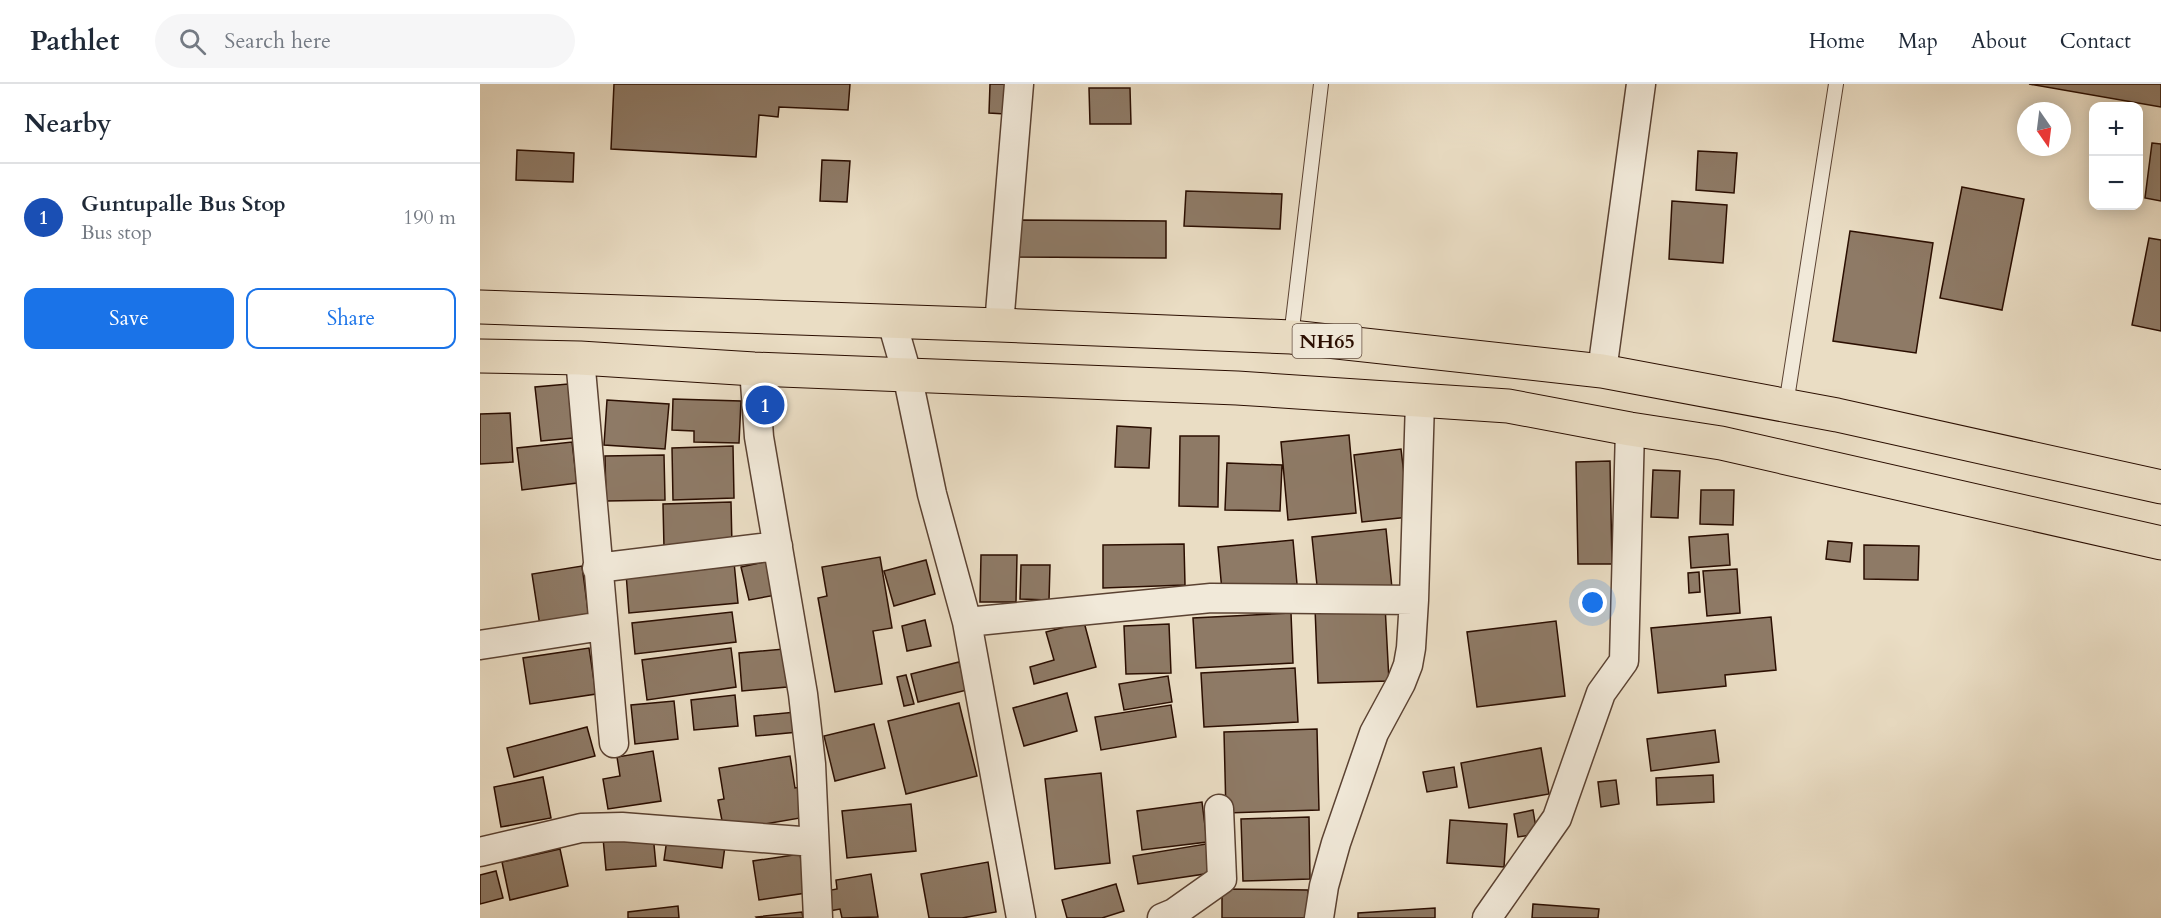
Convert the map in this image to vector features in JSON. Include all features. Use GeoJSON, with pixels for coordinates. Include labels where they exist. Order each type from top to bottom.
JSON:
{"type":"FeatureCollection","features":[{"type":"Feature","properties":{"kind":"highway","name":"NH65"},"geometry":{"type":"LineString","coordinates":[[480,307],[1291,337],[1602,370],[1837,414],[2161,487]]}},
{"type":"Feature","properties":{"kind":"highway"},"geometry":{"type":"LineString","coordinates":[[480,356],[580,358],[754,369],[1237,388],[1508,406],[1721,443],[2161,543]]}},
{"type":"Feature","properties":{"kind":"street"},"geometry":{"type":"LineString","coordinates":[[999,325],[1019,84]]}},
{"type":"Feature","properties":{"kind":"street"},"geometry":{"type":"LineString","coordinates":[[1602,370],[1641,84]]}},
{"type":"Feature","properties":{"kind":"street"},"geometry":{"type":"LineString","coordinates":[[892,322],[907,374],[932,494],[967,622],[1015,917]]}},
{"type":"Feature","properties":{"kind":"street"},"geometry":{"type":"LineString","coordinates":[[580,358],[614,743]]}},
{"type":"Feature","properties":{"kind":"street"},"geometry":{"type":"LineString","coordinates":[[754,369],[759,437],[803,694],[811,764],[818,918]]}},
{"type":"Feature","properties":{"kind":"street"},"geometry":{"type":"LineString","coordinates":[[1319,918],[1324,886],[1336,843],[1374,733],[1408,665],[1414,600],[1420,400]]}},
{"type":"Feature","properties":{"kind":"street"},"geometry":{"type":"LineString","coordinates":[[1487,918],[1557,818],[1601,693],[1624,661],[1630,429]]}},
{"type":"Feature","properties":{"kind":"street"},"geometry":{"type":"LineString","coordinates":[[597,568],[778,546]]}},
{"type":"Feature","properties":{"kind":"street"},"geometry":{"type":"LineString","coordinates":[[967,622],[1211,598],[1414,600]]}},
{"type":"Feature","properties":{"kind":"street"},"geometry":{"type":"LineString","coordinates":[[480,645],[602,626]]}},
{"type":"Feature","properties":{"kind":"street"},"geometry":{"type":"LineString","coordinates":[[1162,918],[1174,913],[1222,879],[1219,809]]}},
{"type":"Feature","properties":{"kind":"street"},"geometry":{"type":"LineString","coordinates":[[480,852],[581,828],[622,827],[814,842]]}},
{"type":"Feature","properties":{"kind":"lane"},"geometry":{"type":"LineString","coordinates":[[1291,337],[1321,84]]}},
{"type":"Feature","properties":{"kind":"lane"},"geometry":{"type":"LineString","coordinates":[[1786,405],[1836,84]]}},
{"type":"Feature","properties":{"kind":"building"},"geometry":{"type":"Polygon","coordinates":[[[614,84],[850,84],[848,110],[779,107],[778,117],[759,115],[756,157],[611,149],[614,84]]]}},
{"type":"Feature","properties":{"kind":"building"},"geometry":{"type":"Polygon","coordinates":[[[990,84],[1006,84],[1005,114],[989,113],[990,84]]]}},
{"type":"Feature","properties":{"kind":"building"},"geometry":{"type":"Polygon","coordinates":[[[2029,84],[2161,84],[2161,107],[2143,102],[2029,84]]]}},
{"type":"Feature","properties":{"kind":"building"},"geometry":{"type":"Polygon","coordinates":[[[1089,88],[1130,88],[1131,124],[1090,124],[1089,88]]]}},
{"type":"Feature","properties":{"kind":"building"},"geometry":{"type":"Polygon","coordinates":[[[2152,143],[2161,144],[2161,201],[2145,198],[2152,143]]]}},
{"type":"Feature","properties":{"kind":"building"},"geometry":{"type":"Polygon","coordinates":[[[517,150],[574,153],[573,182],[516,180],[517,150]]]}},
{"type":"Feature","properties":{"kind":"building"},"geometry":{"type":"Polygon","coordinates":[[[1698,151],[1737,153],[1734,193],[1696,190],[1698,151]]]}},
{"type":"Feature","properties":{"kind":"building"},"geometry":{"type":"Polygon","coordinates":[[[822,160],[850,161],[847,202],[820,201],[822,160]]]}},
{"type":"Feature","properties":{"kind":"building"},"geometry":{"type":"Polygon","coordinates":[[[1962,187],[2024,199],[2002,310],[1940,298],[1962,187]]]}},
{"type":"Feature","properties":{"kind":"building"},"geometry":{"type":"Polygon","coordinates":[[[1186,191],[1282,194],[1280,229],[1184,226],[1186,191]]]}},
{"type":"Feature","properties":{"kind":"building"},"geometry":{"type":"Polygon","coordinates":[[[1672,201],[1727,205],[1723,263],[1669,259],[1672,201]]]}},
{"type":"Feature","properties":{"kind":"building"},"geometry":{"type":"Polygon","coordinates":[[[1019,220],[1166,221],[1166,258],[1018,257],[1019,220]]]}},
{"type":"Feature","properties":{"kind":"building"},"geometry":{"type":"Polygon","coordinates":[[[1850,231],[1933,243],[1916,353],[1833,341],[1850,231]]]}},
{"type":"Feature","properties":{"kind":"building"},"geometry":{"type":"Polygon","coordinates":[[[2149,238],[2161,240],[2161,331],[2132,325],[2149,238]]]}},
{"type":"Feature","properties":{"kind":"building"},"geometry":{"type":"Polygon","coordinates":[[[568,384],[574,438],[541,441],[535,387],[568,384]]]}},
{"type":"Feature","properties":{"kind":"building"},"geometry":{"type":"Polygon","coordinates":[[[673,399],[741,401],[739,443],[694,442],[694,431],[672,430],[673,399]]]}},
{"type":"Feature","properties":{"kind":"building"},"geometry":{"type":"Polygon","coordinates":[[[607,400],[669,404],[665,449],[604,445],[607,400]]]}},
{"type":"Feature","properties":{"kind":"building"},"geometry":{"type":"Polygon","coordinates":[[[510,413],[513,462],[480,464],[480,414],[510,413]]]}},
{"type":"Feature","properties":{"kind":"building"},"geometry":{"type":"Polygon","coordinates":[[[1117,426],[1151,428],[1149,468],[1115,467],[1117,426]]]}},
{"type":"Feature","properties":{"kind":"building"},"geometry":{"type":"Polygon","coordinates":[[[1349,435],[1356,513],[1288,520],[1281,442],[1349,435]]]}},
{"type":"Feature","properties":{"kind":"building"},"geometry":{"type":"Polygon","coordinates":[[[1180,436],[1219,436],[1218,507],[1179,506],[1180,436]]]}},
{"type":"Feature","properties":{"kind":"building"},"geometry":{"type":"Polygon","coordinates":[[[572,442],[577,483],[522,490],[517,448],[572,442]]]}},
{"type":"Feature","properties":{"kind":"building"},"geometry":{"type":"Polygon","coordinates":[[[733,446],[734,498],[673,500],[672,448],[733,446]]]}},
{"type":"Feature","properties":{"kind":"building"},"geometry":{"type":"Polygon","coordinates":[[[1401,449],[1409,517],[1362,522],[1354,455],[1401,449]]]}},
{"type":"Feature","properties":{"kind":"building"},"geometry":{"type":"Polygon","coordinates":[[[664,455],[665,500],[606,501],[605,456],[664,455]]]}},
{"type":"Feature","properties":{"kind":"building"},"geometry":{"type":"Polygon","coordinates":[[[1610,461],[1612,564],[1578,564],[1576,462],[1610,461]]]}},
{"type":"Feature","properties":{"kind":"building"},"geometry":{"type":"Polygon","coordinates":[[[1227,463],[1282,465],[1280,511],[1225,510],[1227,463]]]}},
{"type":"Feature","properties":{"kind":"building"},"geometry":{"type":"Polygon","coordinates":[[[1653,470],[1680,471],[1678,518],[1651,517],[1653,470]]]}},
{"type":"Feature","properties":{"kind":"building"},"geometry":{"type":"Polygon","coordinates":[[[1701,490],[1734,490],[1733,525],[1700,524],[1701,490]]]}},
{"type":"Feature","properties":{"kind":"building"},"geometry":{"type":"Polygon","coordinates":[[[731,502],[732,546],[664,548],[663,504],[731,502]]]}},
{"type":"Feature","properties":{"kind":"building"},"geometry":{"type":"Polygon","coordinates":[[[1386,529],[1392,588],[1318,595],[1312,537],[1386,529]]]}},
{"type":"Feature","properties":{"kind":"building"},"geometry":{"type":"Polygon","coordinates":[[[1728,534],[1730,565],[1691,568],[1689,537],[1728,534]]]}},
{"type":"Feature","properties":{"kind":"building"},"geometry":{"type":"Polygon","coordinates":[[[1293,540],[1297,584],[1222,591],[1218,547],[1293,540]]]}},
{"type":"Feature","properties":{"kind":"building"},"geometry":{"type":"Polygon","coordinates":[[[1828,541],[1852,543],[1850,562],[1826,559],[1828,541]]]}},
{"type":"Feature","properties":{"kind":"building"},"geometry":{"type":"Polygon","coordinates":[[[1184,544],[1185,585],[1103,588],[1103,545],[1184,544]]]}},
{"type":"Feature","properties":{"kind":"building"},"geometry":{"type":"Polygon","coordinates":[[[1864,545],[1919,546],[1918,580],[1864,579],[1864,545]]]}},
{"type":"Feature","properties":{"kind":"building"},"geometry":{"type":"Polygon","coordinates":[[[981,555],[1017,555],[1016,602],[980,602],[981,555]]]}},
{"type":"Feature","properties":{"kind":"building"},"geometry":{"type":"Polygon","coordinates":[[[880,557],[892,628],[873,631],[882,684],[835,692],[818,598],[827,596],[822,567],[880,557]]]}},
{"type":"Feature","properties":{"kind":"building"},"geometry":{"type":"Polygon","coordinates":[[[926,560],[935,594],[894,606],[884,571],[926,560]]]}},
{"type":"Feature","properties":{"kind":"building"},"geometry":{"type":"Polygon","coordinates":[[[768,561],[776,595],[749,600],[741,567],[768,561]]]}},
{"type":"Feature","properties":{"kind":"building"},"geometry":{"type":"Polygon","coordinates":[[[734,562],[738,603],[629,613],[626,573],[734,562]]]}},
{"type":"Feature","properties":{"kind":"building"},"geometry":{"type":"Polygon","coordinates":[[[1021,565],[1050,565],[1049,600],[1020,599],[1021,565]]]}},
{"type":"Feature","properties":{"kind":"building"},"geometry":{"type":"Polygon","coordinates":[[[582,566],[589,618],[540,626],[532,574],[582,566]]]}},
{"type":"Feature","properties":{"kind":"building"},"geometry":{"type":"Polygon","coordinates":[[[1737,569],[1740,613],[1707,616],[1703,571],[1737,569]]]}},
{"type":"Feature","properties":{"kind":"building"},"geometry":{"type":"Polygon","coordinates":[[[1699,572],[1700,592],[1689,593],[1688,573],[1699,572]]]}},
{"type":"Feature","properties":{"kind":"building"},"geometry":{"type":"Polygon","coordinates":[[[1385,605],[1389,681],[1318,683],[1315,608],[1385,605]]]}},
{"type":"Feature","properties":{"kind":"building"},"geometry":{"type":"Polygon","coordinates":[[[732,612],[736,642],[635,654],[632,623],[732,612]]]}},
{"type":"Feature","properties":{"kind":"building"},"geometry":{"type":"Polygon","coordinates":[[[1291,613],[1293,663],[1196,668],[1193,618],[1291,613]]]}},
{"type":"Feature","properties":{"kind":"building"},"geometry":{"type":"Polygon","coordinates":[[[1771,617],[1776,670],[1725,675],[1726,686],[1658,693],[1651,628],[1771,617]]]}},
{"type":"Feature","properties":{"kind":"building"},"geometry":{"type":"Polygon","coordinates":[[[925,620],[931,646],[907,651],[902,626],[925,620]]]}},
{"type":"Feature","properties":{"kind":"building"},"geometry":{"type":"Polygon","coordinates":[[[1556,621],[1565,696],[1477,707],[1467,632],[1556,621]]]}},
{"type":"Feature","properties":{"kind":"building"},"geometry":{"type":"Polygon","coordinates":[[[1084,622],[1096,667],[1034,684],[1030,667],[1054,660],[1046,632],[1084,622]]]}},
{"type":"Feature","properties":{"kind":"building"},"geometry":{"type":"Polygon","coordinates":[[[1169,624],[1171,673],[1126,674],[1124,626],[1169,624]]]}},
{"type":"Feature","properties":{"kind":"building"},"geometry":{"type":"Polygon","coordinates":[[[589,648],[596,694],[530,704],[523,658],[589,648]]]}},
{"type":"Feature","properties":{"kind":"building"},"geometry":{"type":"Polygon","coordinates":[[[731,648],[736,687],[647,700],[642,660],[731,648]]]}},
{"type":"Feature","properties":{"kind":"building"},"geometry":{"type":"Polygon","coordinates":[[[784,649],[787,687],[742,691],[739,653],[784,649]]]}},
{"type":"Feature","properties":{"kind":"building"},"geometry":{"type":"Polygon","coordinates":[[[959,662],[967,690],[918,702],[911,674],[959,662]]]}},
{"type":"Feature","properties":{"kind":"building"},"geometry":{"type":"Polygon","coordinates":[[[1295,668],[1298,722],[1204,727],[1201,673],[1295,668]]]}},
{"type":"Feature","properties":{"kind":"building"},"geometry":{"type":"Polygon","coordinates":[[[906,675],[914,704],[904,706],[897,677],[906,675]]]}},
{"type":"Feature","properties":{"kind":"building"},"geometry":{"type":"Polygon","coordinates":[[[1168,676],[1172,702],[1124,710],[1119,684],[1168,676]]]}},
{"type":"Feature","properties":{"kind":"building"},"geometry":{"type":"Polygon","coordinates":[[[1067,693],[1077,731],[1024,746],[1013,708],[1067,693]]]}},
{"type":"Feature","properties":{"kind":"building"},"geometry":{"type":"Polygon","coordinates":[[[735,695],[738,726],[694,730],[691,700],[735,695]]]}},
{"type":"Feature","properties":{"kind":"building"},"geometry":{"type":"Polygon","coordinates":[[[674,701],[678,739],[635,744],[631,705],[674,701]]]}},
{"type":"Feature","properties":{"kind":"building"},"geometry":{"type":"Polygon","coordinates":[[[959,703],[977,776],[906,794],[888,721],[959,703]]]}},
{"type":"Feature","properties":{"kind":"building"},"geometry":{"type":"Polygon","coordinates":[[[1171,705],[1176,737],[1101,750],[1095,717],[1171,705]]]}},
{"type":"Feature","properties":{"kind":"building"},"geometry":{"type":"Polygon","coordinates":[[[796,712],[798,732],[756,736],[754,716],[796,712]]]}},
{"type":"Feature","properties":{"kind":"building"},"geometry":{"type":"Polygon","coordinates":[[[874,724],[885,768],[835,781],[824,736],[874,724]]]}},
{"type":"Feature","properties":{"kind":"building"},"geometry":{"type":"Polygon","coordinates":[[[587,727],[595,756],[514,777],[507,748],[587,727]]]}},
{"type":"Feature","properties":{"kind":"building"},"geometry":{"type":"Polygon","coordinates":[[[1317,729],[1319,810],[1226,813],[1224,732],[1317,729]]]}},
{"type":"Feature","properties":{"kind":"building"},"geometry":{"type":"Polygon","coordinates":[[[1715,730],[1719,762],[1651,771],[1647,739],[1715,730]]]}},
{"type":"Feature","properties":{"kind":"building"},"geometry":{"type":"Polygon","coordinates":[[[1541,748],[1549,794],[1469,808],[1461,763],[1541,748]]]}},
{"type":"Feature","properties":{"kind":"building"},"geometry":{"type":"Polygon","coordinates":[[[653,751],[661,801],[608,809],[603,779],[620,776],[617,757],[653,751]]]}},
{"type":"Feature","properties":{"kind":"building"},"geometry":{"type":"Polygon","coordinates":[[[790,756],[795,788],[801,787],[806,817],[724,831],[718,800],[724,799],[719,768],[790,756]]]}},
{"type":"Feature","properties":{"kind":"building"},"geometry":{"type":"Polygon","coordinates":[[[1454,767],[1457,787],[1427,792],[1423,772],[1454,767]]]}},
{"type":"Feature","properties":{"kind":"building"},"geometry":{"type":"Polygon","coordinates":[[[1101,773],[1110,863],[1055,869],[1045,779],[1101,773]]]}},
{"type":"Feature","properties":{"kind":"building"},"geometry":{"type":"Polygon","coordinates":[[[1713,775],[1714,802],[1657,805],[1656,778],[1713,775]]]}},
{"type":"Feature","properties":{"kind":"building"},"geometry":{"type":"Polygon","coordinates":[[[543,777],[551,818],[501,827],[494,787],[543,777]]]}},
{"type":"Feature","properties":{"kind":"building"},"geometry":{"type":"Polygon","coordinates":[[[1616,780],[1619,804],[1601,807],[1598,782],[1616,780]]]}},
{"type":"Feature","properties":{"kind":"building"},"geometry":{"type":"Polygon","coordinates":[[[1202,802],[1207,842],[1142,850],[1137,811],[1202,802]]]}},
{"type":"Feature","properties":{"kind":"building"},"geometry":{"type":"Polygon","coordinates":[[[911,804],[916,851],[847,858],[842,811],[911,804]]]}},
{"type":"Feature","properties":{"kind":"building"},"geometry":{"type":"Polygon","coordinates":[[[1533,810],[1537,834],[1518,837],[1514,814],[1533,810]]]}},
{"type":"Feature","properties":{"kind":"building"},"geometry":{"type":"Polygon","coordinates":[[[1309,817],[1310,879],[1243,881],[1241,819],[1309,817]]]}},
{"type":"Feature","properties":{"kind":"building"},"geometry":{"type":"Polygon","coordinates":[[[1450,820],[1507,824],[1504,867],[1447,863],[1450,820]]]}},
{"type":"Feature","properties":{"kind":"building"},"geometry":{"type":"Polygon","coordinates":[[[653,834],[656,866],[606,870],[603,838],[653,834]]]}},
{"type":"Feature","properties":{"kind":"building"},"geometry":{"type":"Polygon","coordinates":[[[667,839],[725,846],[722,868],[664,860],[667,839]]]}},
{"type":"Feature","properties":{"kind":"building"},"geometry":{"type":"Polygon","coordinates":[[[1206,844],[1211,873],[1138,884],[1133,856],[1206,844]]]}},
{"type":"Feature","properties":{"kind":"building"},"geometry":{"type":"Polygon","coordinates":[[[560,849],[568,886],[510,900],[502,862],[560,849]]]}},
{"type":"Feature","properties":{"kind":"building"},"geometry":{"type":"Polygon","coordinates":[[[800,854],[806,893],[759,900],[753,861],[800,854]]]}},
{"type":"Feature","properties":{"kind":"building"},"geometry":{"type":"Polygon","coordinates":[[[988,862],[996,912],[962,918],[929,918],[921,874],[988,862]]]}},
{"type":"Feature","properties":{"kind":"building"},"geometry":{"type":"Polygon","coordinates":[[[496,871],[503,898],[480,904],[480,875],[496,871]]]}},
{"type":"Feature","properties":{"kind":"building"},"geometry":{"type":"Polygon","coordinates":[[[871,874],[878,917],[842,918],[840,909],[829,911],[826,891],[837,889],[836,880],[871,874]]]}},
{"type":"Feature","properties":{"kind":"building"},"geometry":{"type":"Polygon","coordinates":[[[1116,884],[1124,911],[1102,918],[1067,918],[1062,900],[1116,884]]]}},
{"type":"Feature","properties":{"kind":"building"},"geometry":{"type":"Polygon","coordinates":[[[1222,889],[1308,890],[1308,918],[1222,918],[1222,889]]]}},
{"type":"Feature","properties":{"kind":"building"},"geometry":{"type":"Polygon","coordinates":[[[1533,904],[1599,909],[1598,918],[1532,918],[1533,904]]]}},
{"type":"Feature","properties":{"kind":"building"},"geometry":{"type":"Polygon","coordinates":[[[678,906],[679,918],[628,918],[628,912],[678,906]]]}},
{"type":"Feature","properties":{"kind":"building"},"geometry":{"type":"Polygon","coordinates":[[[1435,908],[1435,918],[1358,918],[1358,913],[1435,908]]]}},
{"type":"Feature","properties":{"kind":"building"},"geometry":{"type":"Polygon","coordinates":[[[802,912],[803,918],[756,917],[802,912]]]}},
{"type":"Feature","properties":{"kind":"place","name":"Guntupalle Bus Stop"},"geometry":{"type":"Point","coordinates":[765,405]}}]}
